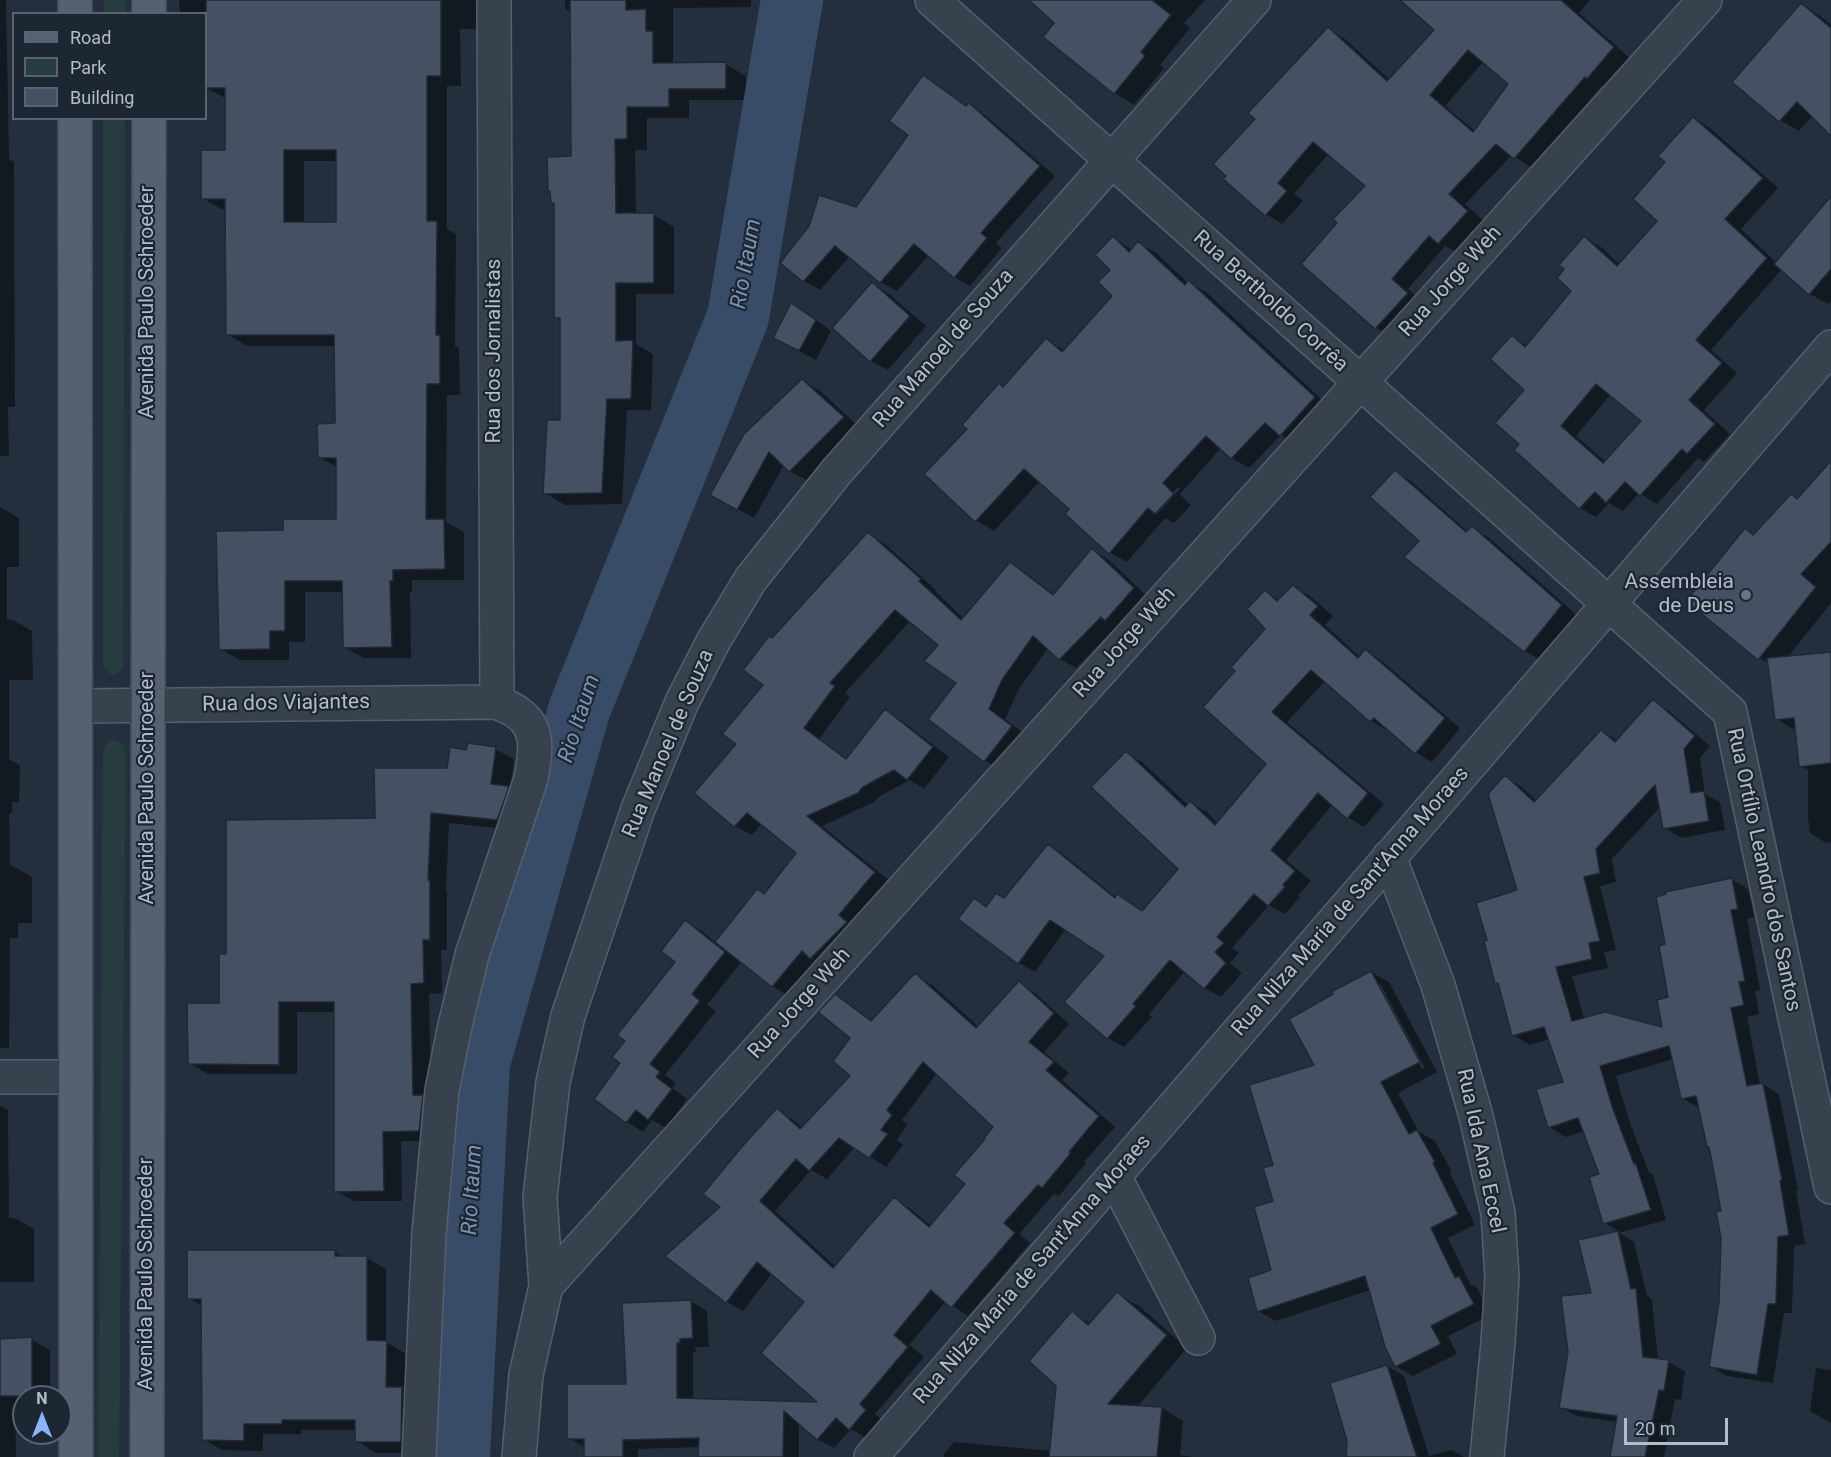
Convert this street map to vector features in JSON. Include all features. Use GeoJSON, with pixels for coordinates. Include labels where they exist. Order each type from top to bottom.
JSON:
{"type":"FeatureCollection","features":[{"type":"Feature","properties":{"kind":"main road"},"geometry":{"type":"LineString","coordinates":[[75,120],[76,1457]]}},
{"type":"Feature","properties":{"kind":"main road","name":"Avenida Paulo Schroeder"},"geometry":{"type":"LineString","coordinates":[[147,1457],[149,120]]}},
{"type":"Feature","properties":{"kind":"street","name":"Rua dos Jornalistas"},"geometry":{"type":"LineString","coordinates":[[494,0],[497,702]]}},
{"type":"Feature","properties":{"kind":"street","name":"Rua Bertholdo Corrêa"},"geometry":{"type":"LineString","coordinates":[[932,0],[1608,604]]}},
{"type":"Feature","properties":{"kind":"street","name":"Rua Manoel de Souza"},"geometry":{"type":"LineString","coordinates":[[519,1457],[526,1375],[546,1286],[540,1197],[553,1082],[568,1016],[638,809],[687,692],[714,640],[751,579],[837,471],[1254,0]]}},
{"type":"Feature","properties":{"kind":"street","name":"Rua Jorge Weh"},"geometry":{"type":"LineString","coordinates":[[546,1286],[1705,0]]}},
{"type":"Feature","properties":{"kind":"street","name":"Rua Nilza Maria de Sant'Anna Moraes"},"geometry":{"type":"LineString","coordinates":[[871,1457],[1831,347]]}},
{"type":"Feature","properties":{"kind":"street","name":"Rua Ortílio Leandro dos Santos"},"geometry":{"type":"LineString","coordinates":[[1608,604],[1730,712],[1831,1187]]}},
{"type":"Feature","properties":{"kind":"street","name":"Rua dos Viajantes"},"geometry":{"type":"LineString","coordinates":[[76,706],[497,702]]}},
{"type":"Feature","properties":{"kind":"street"},"geometry":{"type":"LineString","coordinates":[[419,1457],[429,1233],[442,1090],[472,955],[531,779],[534,761],[535,745],[532,727],[519,713],[497,702]]}},
{"type":"Feature","properties":{"kind":"street","name":"Rua Ida Ana Eccel"},"geometry":{"type":"LineString","coordinates":[[1389,857],[1438,985],[1476,1116],[1498,1213],[1502,1277],[1487,1457]]}},
{"type":"Feature","properties":{"kind":"street"},"geometry":{"type":"LineString","coordinates":[[0,1077],[76,1077]]}},
{"type":"Feature","properties":{"kind":"street"},"geometry":{"type":"LineString","coordinates":[[1114,1176],[1198,1338]]}},
{"type":"Feature","properties":{"kind":"green space"},"geometry":{"type":"Polygon","coordinates":[[[104,0],[126,0],[126,12],[104,12],[104,0]]]}},
{"type":"Feature","properties":{"kind":"green space"},"geometry":{"type":"Polygon","coordinates":[[[103,120],[125,120],[123,669],[110,674],[103,667],[103,120]]]}},
{"type":"Feature","properties":{"kind":"green space"},"geometry":{"type":"Polygon","coordinates":[[[113,740],[123,744],[126,753],[119,1457],[98,1457],[103,752],[106,744],[113,740]]]}},
{"type":"Feature","properties":{"kind":"building"},"geometry":{"type":"Polygon","coordinates":[[[206,0],[441,0],[441,76],[427,76],[427,221],[437,221],[436,335],[440,335],[440,384],[427,384],[426,519],[444,519],[445,569],[393,570],[393,581],[390,581],[392,647],[343,648],[342,581],[285,581],[285,631],[270,631],[270,649],[219,650],[216,531],[283,530],[283,519],[336,519],[336,458],[318,458],[317,424],[335,423],[334,335],[226,335],[225,199],[201,199],[201,150],[225,150],[225,88],[207,88],[206,0]],[[284,150],[284,222],[336,222],[336,150],[284,150]]]}},
{"type":"Feature","properties":{"kind":"building"},"geometry":{"type":"Polygon","coordinates":[[[570,0],[626,0],[626,10],[646,9],[646,31],[653,31],[653,63],[726,62],[726,89],[669,89],[669,107],[627,107],[627,139],[615,139],[616,213],[654,213],[654,283],[616,283],[616,341],[633,340],[631,399],[607,399],[602,493],[543,494],[547,420],[560,420],[560,318],[554,318],[554,203],[551,203],[550,191],[548,191],[547,157],[571,156],[570,0]]]}},
{"type":"Feature","properties":{"kind":"building"},"geometry":{"type":"Polygon","coordinates":[[[1029,0],[1152,0],[1171,15],[1141,52],[1145,56],[1114,94],[1043,37],[1054,23],[1029,0]]]}},
{"type":"Feature","properties":{"kind":"building"},"geometry":{"type":"Polygon","coordinates":[[[1400,0],[1561,0],[1614,47],[1514,159],[1496,144],[1449,194],[1468,211],[1438,244],[1429,236],[1392,279],[1408,293],[1375,329],[1301,264],[1337,223],[1333,219],[1365,186],[1313,142],[1278,183],[1287,191],[1265,216],[1223,179],[1226,176],[1213,164],[1255,119],[1248,113],[1328,27],[1387,81],[1434,30],[1400,0]],[[1468,50],[1430,95],[1473,132],[1508,84],[1468,50]]]}},
{"type":"Feature","properties":{"kind":"building"},"geometry":{"type":"Polygon","coordinates":[[[1801,3],[1831,28],[1831,136],[1797,102],[1779,122],[1732,82],[1801,3]]]}},
{"type":"Feature","properties":{"kind":"building"},"geometry":{"type":"Polygon","coordinates":[[[923,75],[966,106],[969,103],[1040,166],[981,233],[987,238],[954,278],[914,244],[880,283],[835,246],[803,282],[780,263],[809,226],[819,195],[856,207],[908,135],[889,121],[923,75]]]}},
{"type":"Feature","properties":{"kind":"building"},"geometry":{"type":"Polygon","coordinates":[[[1693,117],[1763,178],[1725,219],[1767,258],[1696,340],[1722,363],[1689,400],[1715,424],[1687,454],[1682,449],[1640,496],[1625,482],[1606,503],[1595,492],[1579,509],[1514,450],[1519,444],[1495,423],[1524,390],[1490,359],[1512,335],[1525,347],[1571,291],[1557,278],[1564,269],[1559,265],[1584,236],[1617,266],[1657,221],[1633,199],[1665,162],[1658,156],[1693,117]],[[1596,384],[1561,426],[1603,463],[1641,421],[1596,384]]]}},
{"type":"Feature","properties":{"kind":"building"},"geometry":{"type":"Polygon","coordinates":[[[1831,196],[1831,269],[1809,295],[1774,264],[1831,196]]]}},
{"type":"Feature","properties":{"kind":"building"},"geometry":{"type":"Polygon","coordinates":[[[1113,236],[1129,252],[1138,241],[1185,285],[1188,280],[1315,397],[1280,436],[1265,423],[1231,459],[1206,436],[1163,483],[1174,494],[1155,514],[1148,508],[1109,554],[1065,514],[1069,509],[1024,469],[975,522],[924,474],[967,429],[962,425],[999,383],[1003,387],[1046,338],[1062,352],[1112,296],[1098,282],[1110,270],[1095,255],[1113,236]]]}},
{"type":"Feature","properties":{"kind":"building"},"geometry":{"type":"Polygon","coordinates":[[[872,282],[910,316],[870,362],[832,328],[872,282]]]}},
{"type":"Feature","properties":{"kind":"building"},"geometry":{"type":"Polygon","coordinates":[[[791,303],[816,320],[799,351],[773,338],[791,303]]]}},
{"type":"Feature","properties":{"kind":"building"},"geometry":{"type":"Polygon","coordinates":[[[802,379],[844,417],[789,472],[769,452],[737,510],[710,495],[744,434],[802,379]]]}},
{"type":"Feature","properties":{"kind":"building"},"geometry":{"type":"Polygon","coordinates":[[[1831,461],[1831,542],[1801,574],[1816,587],[1758,660],[1686,601],[1745,528],[1753,535],[1791,494],[1797,499],[1831,461]]]}},
{"type":"Feature","properties":{"kind":"building"},"geometry":{"type":"Polygon","coordinates":[[[1395,470],[1466,532],[1472,526],[1562,605],[1524,652],[1404,557],[1419,541],[1370,497],[1395,470]]]}},
{"type":"Feature","properties":{"kind":"building"},"geometry":{"type":"Polygon","coordinates":[[[868,532],[921,579],[919,581],[961,620],[1010,562],[1053,595],[1092,548],[1134,588],[1105,621],[1101,617],[1059,660],[1033,636],[1002,680],[989,709],[1012,726],[984,762],[928,719],[956,683],[924,661],[938,645],[895,610],[830,683],[835,686],[804,728],[846,759],[885,709],[933,747],[907,780],[894,770],[863,787],[858,793],[807,816],[875,872],[839,915],[847,922],[810,959],[802,951],[772,987],[715,942],[757,889],[764,894],[796,853],[747,813],[734,827],[694,793],[736,744],[722,734],[763,685],[743,670],[769,636],[772,638],[868,532]]]}},
{"type":"Feature","properties":{"kind":"building"},"geometry":{"type":"Polygon","coordinates":[[[1293,585],[1318,606],[1310,615],[1358,658],[1365,649],[1445,718],[1415,754],[1374,718],[1370,722],[1311,670],[1272,712],[1368,793],[1347,819],[1318,793],[1271,850],[1295,871],[1283,885],[1285,887],[1268,906],[1254,894],[1217,937],[1224,943],[1215,952],[1226,963],[1204,989],[1170,960],[1133,1004],[1136,1006],[1107,1039],[1064,1002],[1104,956],[1050,920],[1018,964],[958,919],[974,898],[986,907],[996,893],[1004,898],[1048,844],[1115,898],[1117,894],[1142,911],[1178,869],[1091,787],[1126,751],[1185,807],[1190,801],[1215,825],[1266,764],[1203,707],[1235,671],[1231,667],[1265,629],[1247,609],[1265,590],[1277,601],[1293,585]]]}},
{"type":"Feature","properties":{"kind":"building"},"geometry":{"type":"Polygon","coordinates":[[[1831,652],[1831,763],[1799,767],[1794,718],[1775,720],[1767,658],[1831,652]]]}},
{"type":"Feature","properties":{"kind":"building"},"geometry":{"type":"Polygon","coordinates":[[[1653,699],[1695,736],[1684,749],[1691,793],[1704,791],[1709,821],[1663,829],[1655,785],[1596,849],[1600,873],[1584,877],[1600,941],[1589,943],[1592,959],[1556,967],[1572,1021],[1605,1012],[1662,1027],[1657,1000],[1668,997],[1659,946],[1665,944],[1656,897],[1666,894],[1665,892],[1732,878],[1738,909],[1731,910],[1745,981],[1739,982],[1744,1005],[1731,1008],[1747,1086],[1763,1083],[1782,1180],[1780,1181],[1789,1235],[1778,1237],[1776,1304],[1768,1304],[1757,1375],[1709,1367],[1719,1302],[1721,1238],[1716,1212],[1721,1211],[1709,1147],[1707,1147],[1696,1096],[1681,1099],[1669,1046],[1600,1066],[1613,1109],[1634,1164],[1636,1164],[1651,1210],[1603,1224],[1589,1177],[1599,1174],[1578,1118],[1548,1128],[1536,1089],[1563,1082],[1544,1027],[1512,1036],[1498,983],[1495,984],[1484,941],[1487,940],[1476,903],[1517,890],[1488,794],[1505,775],[1534,802],[1601,730],[1615,742],[1653,699]]]}},
{"type":"Feature","properties":{"kind":"building"},"geometry":{"type":"Polygon","coordinates":[[[468,743],[496,747],[491,784],[508,786],[508,790],[497,820],[431,813],[428,880],[430,880],[430,940],[423,940],[424,983],[411,984],[413,1095],[423,1095],[419,1131],[383,1132],[384,1191],[334,1192],[334,1002],[279,1002],[279,1065],[188,1064],[187,1003],[219,1003],[219,954],[226,954],[226,820],[375,818],[374,768],[447,768],[450,747],[466,750],[468,743]]]}},
{"type":"Feature","properties":{"kind":"building"},"geometry":{"type":"Polygon","coordinates":[[[685,920],[725,952],[692,994],[700,1001],[650,1064],[660,1072],[656,1077],[672,1089],[648,1120],[636,1110],[626,1123],[594,1099],[620,1063],[612,1057],[625,1041],[617,1035],[675,962],[661,951],[685,920]]]}},
{"type":"Feature","properties":{"kind":"building"},"geometry":{"type":"Polygon","coordinates":[[[1371,971],[1420,1062],[1381,1082],[1409,1134],[1417,1130],[1435,1162],[1433,1163],[1458,1214],[1431,1228],[1455,1278],[1459,1276],[1474,1304],[1431,1326],[1441,1344],[1395,1367],[1385,1347],[1365,1276],[1257,1312],[1248,1278],[1271,1270],[1254,1207],[1273,1201],[1263,1168],[1273,1165],[1249,1085],[1314,1065],[1289,1019],[1333,994],[1331,992],[1371,971]]]}},
{"type":"Feature","properties":{"kind":"building"},"geometry":{"type":"Polygon","coordinates":[[[915,973],[976,1028],[1019,981],[1054,1013],[1029,1042],[1054,1062],[1046,1070],[1099,1116],[1042,1188],[1038,1185],[1004,1223],[1015,1233],[951,1308],[931,1290],[894,1335],[908,1347],[860,1404],[866,1410],[849,1430],[836,1418],[817,1440],[784,1411],[783,1457],[698,1457],[699,1438],[623,1440],[623,1457],[584,1457],[584,1439],[567,1439],[567,1384],[626,1384],[622,1303],[691,1300],[693,1338],[680,1339],[680,1343],[677,1343],[677,1398],[817,1402],[761,1353],[804,1302],[757,1262],[726,1303],[665,1256],[720,1207],[703,1194],[777,1108],[800,1129],[850,1076],[833,1061],[850,1038],[818,1012],[835,994],[871,1021],[915,973]],[[923,1062],[887,1110],[892,1115],[881,1130],[888,1134],[869,1158],[839,1138],[809,1171],[796,1159],[760,1201],[833,1268],[894,1197],[929,1227],[965,1184],[954,1175],[993,1127],[923,1062]]]}},
{"type":"Feature","properties":{"kind":"building"},"geometry":{"type":"Polygon","coordinates":[[[1618,1231],[1631,1289],[1636,1288],[1643,1357],[1669,1360],[1664,1391],[1659,1390],[1645,1457],[1610,1457],[1617,1416],[1559,1408],[1568,1352],[1561,1296],[1591,1293],[1578,1240],[1618,1231]]]}},
{"type":"Feature","properties":{"kind":"building"},"geometry":{"type":"Polygon","coordinates":[[[187,1250],[335,1250],[335,1256],[367,1256],[367,1340],[387,1341],[386,1387],[402,1387],[401,1442],[355,1442],[355,1420],[282,1420],[282,1424],[244,1424],[244,1441],[202,1440],[201,1299],[187,1299],[187,1250]]]}},
{"type":"Feature","properties":{"kind":"building"},"geometry":{"type":"Polygon","coordinates":[[[1117,1292],[1167,1335],[1108,1404],[1162,1407],[1157,1457],[1049,1457],[1056,1386],[1029,1361],[1072,1311],[1088,1325],[1117,1292]]]}},
{"type":"Feature","properties":{"kind":"building"},"geometry":{"type":"Polygon","coordinates":[[[32,1337],[32,1385],[12,1385],[12,1396],[0,1396],[0,1339],[32,1337]]]}},
{"type":"Feature","properties":{"kind":"building"},"geometry":{"type":"Polygon","coordinates":[[[1387,1365],[1417,1457],[1346,1457],[1347,1441],[1330,1383],[1387,1365]]]}},
{"type":"Feature","properties":{"kind":"waterway","name":"Rio Itaum"},"geometry":{"type":"LineString","coordinates":[[459,1457],[479,1063],[579,710],[738,317],[792,0]]}},
{"type":"Feature","properties":{"kind":"place","name":"Assembleia de Deus"},"geometry":{"type":"Point","coordinates":[1746,595]}}]}
